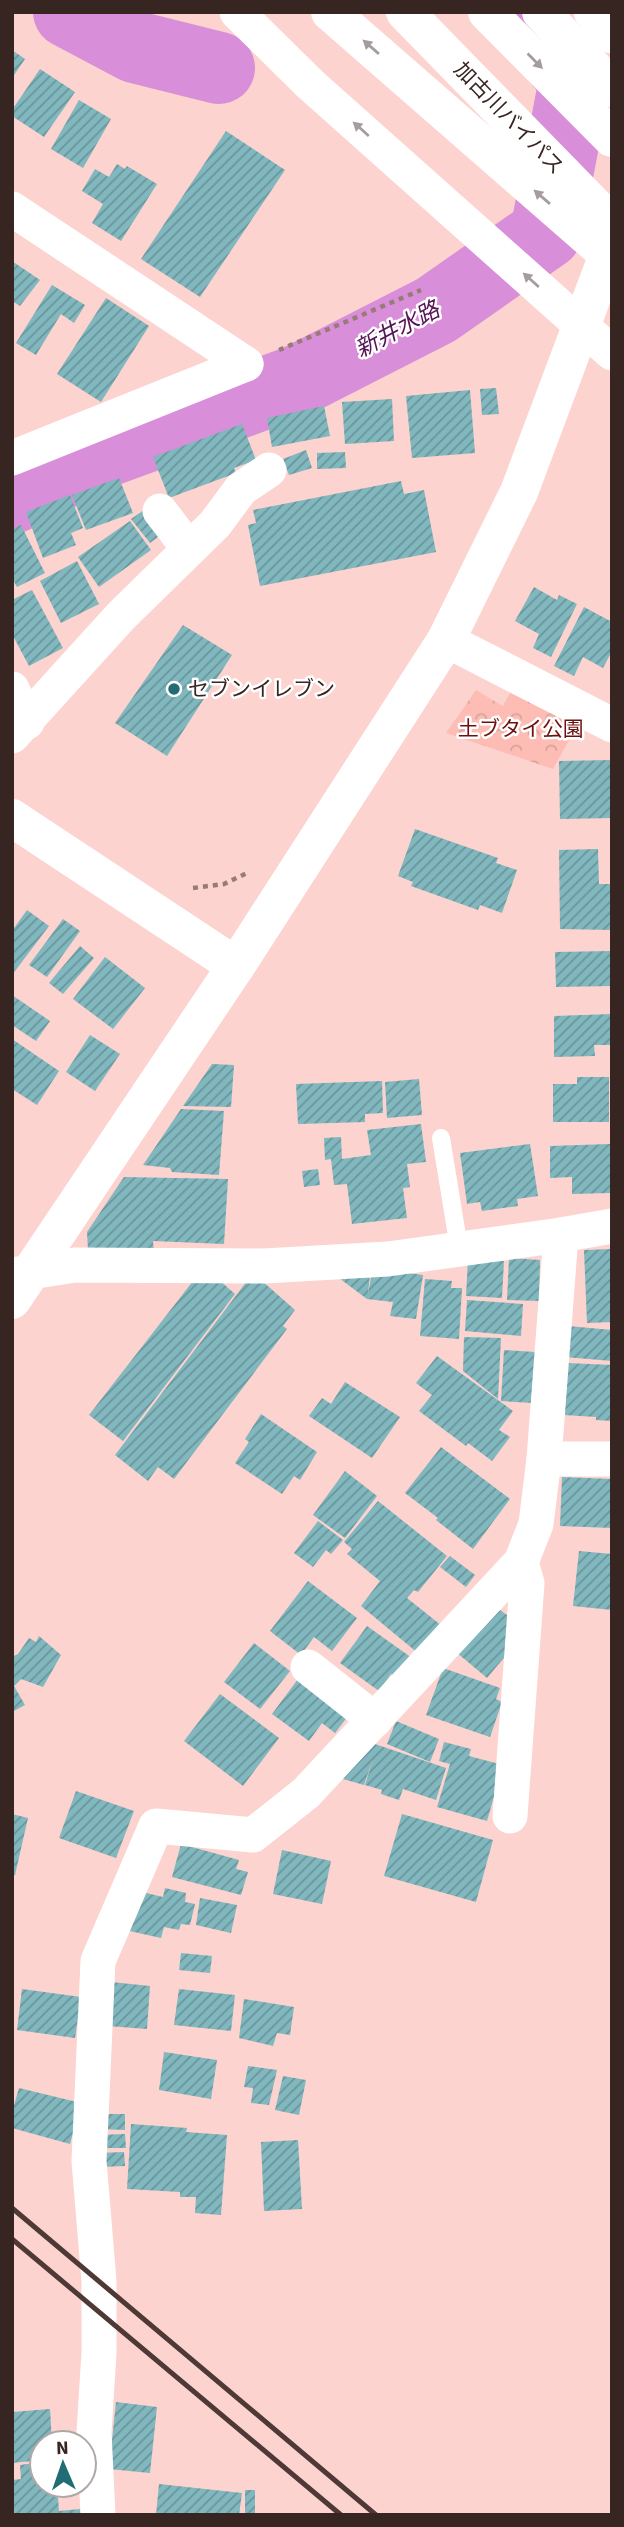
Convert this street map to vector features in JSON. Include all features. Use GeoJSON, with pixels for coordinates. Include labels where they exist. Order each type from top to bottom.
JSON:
{"type":"FeatureCollection","features":[{"type":"Feature","properties":{"kind":"main road"},"geometry":{"type":"LineString","coordinates":[[330,12],[612,258]]}},
{"type":"Feature","properties":{"kind":"main road","name":"加古川バイパス"},"geometry":{"type":"LineString","coordinates":[[405,12],[612,224]]}},
{"type":"Feature","properties":{"kind":"main road"},"geometry":{"type":"LineString","coordinates":[[487,12],[612,138]]}},
{"type":"Feature","properties":{"kind":"main road"},"geometry":{"type":"LineString","coordinates":[[541,12],[612,88]]}},
{"type":"Feature","properties":{"kind":"main road"},"geometry":{"type":"LineString","coordinates":[[19,1283],[236,966],[446,640],[519,492],[612,244]]}},
{"type":"Feature","properties":{"kind":"main road"},"geometry":{"type":"LineString","coordinates":[[12,818],[236,966]]}},
{"type":"Feature","properties":{"kind":"street"},"geometry":{"type":"LineString","coordinates":[[237,12],[310,84],[612,353]]}},
{"type":"Feature","properties":{"kind":"street"},"geometry":{"type":"LineString","coordinates":[[591,12],[612,36]]}},
{"type":"Feature","properties":{"kind":"street"},"geometry":{"type":"LineString","coordinates":[[12,209],[246,364]]}},
{"type":"Feature","properties":{"kind":"street"},"geometry":{"type":"LineString","coordinates":[[12,458],[246,364]]}},
{"type":"Feature","properties":{"kind":"street"},"geometry":{"type":"LineString","coordinates":[[20,729],[121,616],[215,524],[241,489],[269,470]]}},
{"type":"Feature","properties":{"kind":"street"},"geometry":{"type":"LineString","coordinates":[[160,511],[189,550]]}},
{"type":"Feature","properties":{"kind":"street"},"geometry":{"type":"LineString","coordinates":[[446,640],[612,725]]}},
{"type":"Feature","properties":{"kind":"street"},"geometry":{"type":"LineString","coordinates":[[12,689],[20,729]]}},
{"type":"Feature","properties":{"kind":"street"},"geometry":{"type":"LineString","coordinates":[[19,1283],[75,1265],[278,1265],[388,1259],[612,1226]]}},
{"type":"Feature","properties":{"kind":"street"},"geometry":{"type":"LineString","coordinates":[[98,2515],[94,2432],[99,2353],[99,2281],[89,2161],[98,1961],[156,1826],[253,1835],[306,1793],[521,1562],[536,1524],[544,1459],[561,1235]]}},
{"type":"Feature","properties":{"kind":"street"},"geometry":{"type":"LineString","coordinates":[[544,1459],[612,1459]]}},
{"type":"Feature","properties":{"kind":"street"},"geometry":{"type":"LineString","coordinates":[[510,1816],[527,1583],[521,1562]]}},
{"type":"Feature","properties":{"kind":"street"},"geometry":{"type":"LineString","coordinates":[[308,1667],[375,1720]]}},
{"type":"Feature","properties":{"kind":"lane"},"geometry":{"type":"LineString","coordinates":[[441,1138],[459,1248]]}},
{"type":"Feature","properties":{"kind":"path"},"geometry":{"type":"LineString","coordinates":[[246,364],[421,290]]}},
{"type":"Feature","properties":{"kind":"path"},"geometry":{"type":"LineString","coordinates":[[185,887],[223,884],[254,870]]}},
{"type":"Feature","properties":{"kind":"green space","name":"土ブタイ公園"},"geometry":{"type":"Polygon","coordinates":[[[476,690],[503,706],[511,691],[573,725],[569,731],[573,733],[553,769],[446,733],[476,690]]]}},
{"type":"Feature","properties":{"kind":"building"},"geometry":{"type":"Polygon","coordinates":[[[12,50],[25,59],[12,78],[12,50]]]}},
{"type":"Feature","properties":{"kind":"building"},"geometry":{"type":"Polygon","coordinates":[[[40,69],[75,92],[44,137],[12,116],[12,110],[40,69]]]}},
{"type":"Feature","properties":{"kind":"building"},"geometry":{"type":"Polygon","coordinates":[[[79,100],[111,119],[83,168],[51,149],[79,100]]]}},
{"type":"Feature","properties":{"kind":"building"},"geometry":{"type":"Polygon","coordinates":[[[226,131],[285,170],[200,297],[141,259],[226,131]]]}},
{"type":"Feature","properties":{"kind":"building"},"geometry":{"type":"Polygon","coordinates":[[[117,164],[125,169],[127,166],[157,184],[121,241],[92,223],[103,204],[82,191],[95,169],[109,177],[117,164]]]}},
{"type":"Feature","properties":{"kind":"building"},"geometry":{"type":"Polygon","coordinates":[[[12,261],[40,280],[20,306],[12,301],[12,261]]]}},
{"type":"Feature","properties":{"kind":"building"},"geometry":{"type":"Polygon","coordinates":[[[52,285],[85,305],[74,323],[61,314],[36,355],[16,343],[52,285]]]}},
{"type":"Feature","properties":{"kind":"building"},"geometry":{"type":"Polygon","coordinates":[[[106,298],[149,326],[101,402],[57,374],[106,298]]]}},
{"type":"Feature","properties":{"kind":"building"},"geometry":{"type":"Polygon","coordinates":[[[496,388],[499,414],[482,415],[480,389],[496,388]]]}},
{"type":"Feature","properties":{"kind":"building"},"geometry":{"type":"Polygon","coordinates":[[[470,390],[475,453],[412,458],[406,396],[470,390]]]}},
{"type":"Feature","properties":{"kind":"building"},"geometry":{"type":"Polygon","coordinates":[[[392,399],[394,441],[345,444],[342,402],[392,399]]]}},
{"type":"Feature","properties":{"kind":"building"},"geometry":{"type":"Polygon","coordinates":[[[324,406],[330,436],[272,447],[267,418],[324,406]]]}},
{"type":"Feature","properties":{"kind":"building"},"geometry":{"type":"Polygon","coordinates":[[[242,424],[256,460],[234,468],[236,473],[169,498],[153,457],[242,424]]]}},
{"type":"Feature","properties":{"kind":"building"},"geometry":{"type":"Polygon","coordinates":[[[306,450],[312,468],[289,475],[283,459],[306,450]]]}},
{"type":"Feature","properties":{"kind":"building"},"geometry":{"type":"Polygon","coordinates":[[[345,452],[346,468],[317,469],[317,453],[345,452]]]}},
{"type":"Feature","properties":{"kind":"building"},"geometry":{"type":"Polygon","coordinates":[[[119,478],[133,513],[86,530],[72,495],[119,478]]]}},
{"type":"Feature","properties":{"kind":"building"},"geometry":{"type":"Polygon","coordinates":[[[401,481],[404,494],[424,490],[436,552],[260,586],[248,525],[256,523],[253,510],[401,481]]]}},
{"type":"Feature","properties":{"kind":"building"},"geometry":{"type":"Polygon","coordinates":[[[70,495],[83,528],[71,533],[76,545],[43,558],[26,512],[70,495]]]}},
{"type":"Feature","properties":{"kind":"building"},"geometry":{"type":"Polygon","coordinates":[[[144,510],[162,534],[150,543],[131,519],[144,510]]]}},
{"type":"Feature","properties":{"kind":"building"},"geometry":{"type":"Polygon","coordinates":[[[130,521],[151,550],[99,587],[78,557],[130,521]]]}},
{"type":"Feature","properties":{"kind":"building"},"geometry":{"type":"Polygon","coordinates":[[[21,525],[45,573],[17,587],[12,578],[12,529],[21,525]]]}},
{"type":"Feature","properties":{"kind":"building"},"geometry":{"type":"Polygon","coordinates":[[[77,561],[99,604],[61,623],[40,581],[77,561]]]}},
{"type":"Feature","properties":{"kind":"building"},"geometry":{"type":"Polygon","coordinates":[[[534,587],[557,600],[559,595],[577,604],[551,657],[533,648],[539,634],[515,621],[534,587]]]}},
{"type":"Feature","properties":{"kind":"building"},"geometry":{"type":"Polygon","coordinates":[[[32,590],[63,648],[29,666],[12,634],[12,600],[32,590]]]}},
{"type":"Feature","properties":{"kind":"building"},"geometry":{"type":"Polygon","coordinates":[[[584,607],[612,622],[612,651],[603,668],[583,657],[574,676],[554,666],[584,607]]]}},
{"type":"Feature","properties":{"kind":"building","name":"セブンイレブン"},"geometry":{"type":"Polygon","coordinates":[[[183,625],[232,655],[167,756],[115,723],[183,625]]]}},
{"type":"Feature","properties":{"kind":"building"},"geometry":{"type":"Polygon","coordinates":[[[612,760],[612,818],[560,819],[559,761],[612,760]]]}},
{"type":"Feature","properties":{"kind":"building"},"geometry":{"type":"Polygon","coordinates":[[[415,829],[498,858],[496,863],[517,870],[502,913],[480,905],[478,910],[411,886],[413,882],[398,876],[415,829]]]}},
{"type":"Feature","properties":{"kind":"building"},"geometry":{"type":"Polygon","coordinates":[[[598,849],[599,884],[611,884],[611,930],[560,929],[559,850],[598,849]]]}},
{"type":"Feature","properties":{"kind":"building"},"geometry":{"type":"Polygon","coordinates":[[[27,910],[49,926],[12,975],[12,931],[27,910]]]}},
{"type":"Feature","properties":{"kind":"building"},"geometry":{"type":"Polygon","coordinates":[[[63,919],[80,931],[47,977],[29,965],[63,919]]]}},
{"type":"Feature","properties":{"kind":"building"},"geometry":{"type":"Polygon","coordinates":[[[80,946],[94,958],[63,994],[49,983],[80,946]]]}},
{"type":"Feature","properties":{"kind":"building"},"geometry":{"type":"Polygon","coordinates":[[[611,951],[612,986],[556,987],[555,952],[611,951]]]}},
{"type":"Feature","properties":{"kind":"building"},"geometry":{"type":"Polygon","coordinates":[[[105,957],[145,988],[113,1029],[73,999],[105,957]]]}},
{"type":"Feature","properties":{"kind":"building"},"geometry":{"type":"Polygon","coordinates":[[[12,995],[50,1021],[36,1041],[12,1025],[12,995]]]}},
{"type":"Feature","properties":{"kind":"building"},"geometry":{"type":"Polygon","coordinates":[[[612,1014],[612,1045],[594,1045],[595,1056],[554,1057],[554,1016],[612,1014]]]}},
{"type":"Feature","properties":{"kind":"building"},"geometry":{"type":"Polygon","coordinates":[[[90,1035],[120,1054],[95,1091],[66,1072],[90,1035]]]}},
{"type":"Feature","properties":{"kind":"building"},"geometry":{"type":"Polygon","coordinates":[[[12,1039],[59,1071],[37,1105],[12,1089],[12,1039]]]}},
{"type":"Feature","properties":{"kind":"building"},"geometry":{"type":"Polygon","coordinates":[[[212,1064],[234,1065],[231,1107],[183,1106],[212,1064]]]}},
{"type":"Feature","properties":{"kind":"building"},"geometry":{"type":"Polygon","coordinates":[[[577,1077],[609,1077],[609,1122],[553,1122],[553,1084],[577,1084],[577,1077]]]}},
{"type":"Feature","properties":{"kind":"building"},"geometry":{"type":"Polygon","coordinates":[[[419,1079],[422,1115],[387,1118],[385,1082],[419,1079]]]}},
{"type":"Feature","properties":{"kind":"building"},"geometry":{"type":"Polygon","coordinates":[[[382,1081],[383,1113],[365,1114],[365,1122],[298,1124],[296,1084],[382,1081]]]}},
{"type":"Feature","properties":{"kind":"building"},"geometry":{"type":"Polygon","coordinates":[[[181,1109],[224,1111],[219,1175],[172,1172],[170,1168],[143,1165],[181,1109]]]}},
{"type":"Feature","properties":{"kind":"building"},"geometry":{"type":"Polygon","coordinates":[[[421,1124],[426,1162],[407,1164],[410,1187],[403,1188],[407,1218],[352,1224],[347,1184],[334,1185],[331,1159],[325,1160],[324,1138],[341,1137],[342,1159],[371,1155],[367,1130],[421,1124]]]}},
{"type":"Feature","properties":{"kind":"building"},"geometry":{"type":"Polygon","coordinates":[[[530,1144],[538,1196],[517,1199],[518,1206],[482,1211],[480,1202],[467,1204],[460,1153],[530,1144]]]}},
{"type":"Feature","properties":{"kind":"building"},"geometry":{"type":"Polygon","coordinates":[[[610,1144],[611,1193],[572,1194],[572,1177],[550,1178],[550,1146],[610,1144]]]}},
{"type":"Feature","properties":{"kind":"building"},"geometry":{"type":"Polygon","coordinates":[[[318,1169],[320,1185],[304,1187],[302,1171],[318,1169]]]}},
{"type":"Feature","properties":{"kind":"building"},"geometry":{"type":"Polygon","coordinates":[[[124,1177],[228,1179],[224,1244],[153,1241],[154,1253],[88,1250],[87,1232],[124,1177]]]}},
{"type":"Feature","properties":{"kind":"building"},"geometry":{"type":"Polygon","coordinates":[[[612,1249],[612,1322],[587,1323],[584,1250],[612,1249]]]}},
{"type":"Feature","properties":{"kind":"building"},"geometry":{"type":"Polygon","coordinates":[[[509,1258],[540,1260],[539,1301],[507,1300],[509,1258]]]}},
{"type":"Feature","properties":{"kind":"building"},"geometry":{"type":"Polygon","coordinates":[[[468,1259],[504,1261],[502,1298],[466,1296],[468,1259]]]}},
{"type":"Feature","properties":{"kind":"building"},"geometry":{"type":"Polygon","coordinates":[[[385,1270],[423,1275],[416,1319],[390,1316],[393,1302],[367,1299],[339,1278],[370,1274],[368,1294],[372,1272],[385,1270]]]}},
{"type":"Feature","properties":{"kind":"building"},"geometry":{"type":"Polygon","coordinates":[[[425,1279],[452,1281],[451,1288],[462,1288],[459,1339],[420,1336],[425,1279]]]}},
{"type":"Feature","properties":{"kind":"building"},"geometry":{"type":"Polygon","coordinates":[[[219,1280],[235,1294],[123,1441],[89,1415],[193,1281],[219,1280]]]}},
{"type":"Feature","properties":{"kind":"building"},"geometry":{"type":"Polygon","coordinates":[[[261,1280],[295,1310],[283,1326],[287,1329],[174,1479],[158,1467],[148,1481],[115,1455],[247,1281],[261,1280]]]}},
{"type":"Feature","properties":{"kind":"building"},"geometry":{"type":"Polygon","coordinates":[[[467,1300],[523,1304],[521,1336],[465,1331],[467,1300]]]}},
{"type":"Feature","properties":{"kind":"building"},"geometry":{"type":"Polygon","coordinates":[[[568,1326],[612,1330],[612,1361],[565,1357],[568,1326]]]}},
{"type":"Feature","properties":{"kind":"building"},"geometry":{"type":"Polygon","coordinates":[[[464,1337],[501,1338],[498,1399],[463,1371],[464,1337]]]}},
{"type":"Feature","properties":{"kind":"building"},"geometry":{"type":"Polygon","coordinates":[[[504,1350],[535,1352],[532,1403],[501,1401],[504,1350]]]}},
{"type":"Feature","properties":{"kind":"building"},"geometry":{"type":"Polygon","coordinates":[[[437,1356],[513,1411],[499,1430],[510,1437],[492,1461],[468,1443],[466,1446],[419,1411],[432,1395],[416,1383],[437,1356]]]}},
{"type":"Feature","properties":{"kind":"building"},"geometry":{"type":"Polygon","coordinates":[[[567,1363],[612,1365],[612,1421],[564,1415],[567,1363]]]}},
{"type":"Feature","properties":{"kind":"building"},"geometry":{"type":"Polygon","coordinates":[[[345,1382],[400,1417],[372,1458],[309,1416],[322,1398],[331,1404],[345,1382]]]}},
{"type":"Feature","properties":{"kind":"building"},"geometry":{"type":"Polygon","coordinates":[[[261,1414],[317,1452],[300,1480],[294,1476],[282,1494],[235,1463],[249,1442],[245,1439],[261,1414]]]}},
{"type":"Feature","properties":{"kind":"building"},"geometry":{"type":"Polygon","coordinates":[[[441,1447],[510,1499],[473,1549],[405,1493],[441,1447]]]}},
{"type":"Feature","properties":{"kind":"building"},"geometry":{"type":"Polygon","coordinates":[[[345,1471],[377,1496],[345,1538],[313,1515],[345,1471]]]}},
{"type":"Feature","properties":{"kind":"building"},"geometry":{"type":"Polygon","coordinates":[[[562,1477],[612,1479],[612,1528],[560,1526],[562,1477]]]}},
{"type":"Feature","properties":{"kind":"building"},"geometry":{"type":"Polygon","coordinates":[[[378,1501],[447,1556],[418,1592],[414,1590],[407,1598],[442,1626],[419,1654],[361,1606],[380,1581],[347,1554],[352,1549],[344,1542],[378,1501]]]}},
{"type":"Feature","properties":{"kind":"building"},"geometry":{"type":"Polygon","coordinates":[[[318,1521],[343,1540],[331,1554],[326,1550],[313,1567],[294,1553],[318,1521]]]}},
{"type":"Feature","properties":{"kind":"building"},"geometry":{"type":"Polygon","coordinates":[[[579,1551],[612,1554],[612,1610],[573,1606],[579,1551]]]}},
{"type":"Feature","properties":{"kind":"building"},"geometry":{"type":"Polygon","coordinates":[[[450,1556],[475,1575],[466,1587],[440,1567],[450,1556]]]}},
{"type":"Feature","properties":{"kind":"building"},"geometry":{"type":"Polygon","coordinates":[[[308,1581],[357,1618],[332,1651],[314,1637],[301,1655],[270,1631],[308,1581]]]}},
{"type":"Feature","properties":{"kind":"building"},"geometry":{"type":"Polygon","coordinates":[[[496,1607],[511,1618],[508,1653],[487,1678],[456,1652],[496,1607]]]}},
{"type":"Feature","properties":{"kind":"building"},"geometry":{"type":"Polygon","coordinates":[[[367,1626],[412,1658],[397,1678],[391,1674],[379,1691],[340,1663],[367,1626]]]}},
{"type":"Feature","properties":{"kind":"building"},"geometry":{"type":"Polygon","coordinates":[[[39,1636],[61,1655],[43,1687],[21,1679],[14,1686],[25,1705],[12,1712],[12,1657],[18,1654],[29,1638],[36,1642],[39,1636]]]}},
{"type":"Feature","properties":{"kind":"building"},"geometry":{"type":"Polygon","coordinates":[[[254,1643],[290,1671],[260,1709],[224,1682],[254,1643]]]}},
{"type":"Feature","properties":{"kind":"building"},"geometry":{"type":"Polygon","coordinates":[[[443,1668],[500,1688],[496,1699],[502,1702],[490,1737],[426,1715],[443,1668]]]}},
{"type":"Feature","properties":{"kind":"building"},"geometry":{"type":"Polygon","coordinates":[[[298,1679],[348,1716],[335,1733],[322,1723],[309,1741],[272,1714],[298,1679]]]}},
{"type":"Feature","properties":{"kind":"building"},"geometry":{"type":"Polygon","coordinates":[[[220,1694],[279,1738],[243,1786],[184,1741],[220,1694]]]}},
{"type":"Feature","properties":{"kind":"building"},"geometry":{"type":"Polygon","coordinates":[[[396,1721],[439,1739],[430,1762],[387,1744],[396,1721]]]}},
{"type":"Feature","properties":{"kind":"building"},"geometry":{"type":"Polygon","coordinates":[[[369,1742],[446,1768],[436,1800],[403,1789],[399,1800],[381,1794],[382,1790],[365,1785],[373,1759],[364,1785],[343,1779],[369,1742]]]}},
{"type":"Feature","properties":{"kind":"building"},"geometry":{"type":"Polygon","coordinates":[[[444,1742],[471,1749],[469,1756],[503,1765],[487,1821],[437,1807],[450,1764],[439,1761],[444,1742]]]}},
{"type":"Feature","properties":{"kind":"building"},"geometry":{"type":"Polygon","coordinates":[[[76,1791],[134,1811],[116,1858],[59,1838],[76,1791]]]}},
{"type":"Feature","properties":{"kind":"building"},"geometry":{"type":"Polygon","coordinates":[[[12,1814],[28,1818],[15,1875],[12,1875],[12,1814]]]}},
{"type":"Feature","properties":{"kind":"building"},"geometry":{"type":"Polygon","coordinates":[[[402,1814],[493,1840],[476,1902],[384,1876],[402,1814]]]}},
{"type":"Feature","properties":{"kind":"building"},"geometry":{"type":"Polygon","coordinates":[[[181,1844],[239,1860],[236,1869],[248,1872],[241,1895],[172,1877],[181,1844]]]}},
{"type":"Feature","properties":{"kind":"building"},"geometry":{"type":"Polygon","coordinates":[[[282,1850],[331,1861],[322,1904],[273,1894],[282,1850]]]}},
{"type":"Feature","properties":{"kind":"building"},"geometry":{"type":"Polygon","coordinates":[[[165,1888],[186,1893],[185,1902],[195,1904],[190,1925],[181,1924],[179,1930],[164,1927],[161,1938],[125,1930],[134,1890],[163,1897],[165,1888]]]}},
{"type":"Feature","properties":{"kind":"building"},"geometry":{"type":"Polygon","coordinates":[[[200,1898],[237,1905],[231,1933],[196,1925],[200,1898]]]}},
{"type":"Feature","properties":{"kind":"building"},"geometry":{"type":"Polygon","coordinates":[[[181,1953],[212,1956],[210,1973],[179,1970],[181,1953]]]}},
{"type":"Feature","properties":{"kind":"building"},"geometry":{"type":"Polygon","coordinates":[[[111,1982],[150,1986],[147,2029],[108,2026],[111,1982]]]}},
{"type":"Feature","properties":{"kind":"building"},"geometry":{"type":"Polygon","coordinates":[[[22,1989],[81,1997],[75,2038],[17,2030],[22,1989]]]}},
{"type":"Feature","properties":{"kind":"building"},"geometry":{"type":"Polygon","coordinates":[[[179,1989],[235,1995],[231,2031],[174,2025],[179,1989]]]}},
{"type":"Feature","properties":{"kind":"building"},"geometry":{"type":"Polygon","coordinates":[[[244,1999],[294,2007],[290,2035],[277,2033],[273,2046],[239,2038],[244,1999]]]}},
{"type":"Feature","properties":{"kind":"building"},"geometry":{"type":"Polygon","coordinates":[[[164,2052],[217,2060],[211,2099],[159,2090],[164,2052]]]}},
{"type":"Feature","properties":{"kind":"building"},"geometry":{"type":"Polygon","coordinates":[[[248,2066],[277,2070],[269,2105],[251,2103],[253,2088],[244,2087],[248,2066]]]}},
{"type":"Feature","properties":{"kind":"building"},"geometry":{"type":"Polygon","coordinates":[[[283,2076],[306,2080],[299,2115],[275,2110],[283,2076]]]}},
{"type":"Feature","properties":{"kind":"building"},"geometry":{"type":"Polygon","coordinates":[[[19,2088],[81,2103],[70,2144],[12,2128],[12,2112],[19,2088]]]}},
{"type":"Feature","properties":{"kind":"building"},"geometry":{"type":"Polygon","coordinates":[[[99,2114],[125,2114],[125,2130],[99,2129],[99,2114]]]}},
{"type":"Feature","properties":{"kind":"building"},"geometry":{"type":"Polygon","coordinates":[[[131,2124],[187,2128],[186,2132],[227,2135],[221,2215],[195,2213],[196,2197],[180,2197],[180,2192],[127,2189],[131,2124]]]}},
{"type":"Feature","properties":{"kind":"building"},"geometry":{"type":"Polygon","coordinates":[[[125,2134],[126,2148],[99,2148],[98,2135],[125,2134]]]}},
{"type":"Feature","properties":{"kind":"building"},"geometry":{"type":"Polygon","coordinates":[[[298,2140],[302,2209],[264,2211],[261,2142],[298,2140]]]}},
{"type":"Feature","properties":{"kind":"building"},"geometry":{"type":"Polygon","coordinates":[[[124,2152],[125,2166],[99,2167],[99,2153],[124,2152]]]}},
{"type":"Feature","properties":{"kind":"building"},"geometry":{"type":"Polygon","coordinates":[[[116,2402],[157,2407],[150,2473],[109,2469],[116,2402]]]}},
{"type":"Feature","properties":{"kind":"building"},"geometry":{"type":"Polygon","coordinates":[[[50,2409],[51,2429],[28,2429],[28,2461],[12,2463],[12,2412],[50,2409]]]}},
{"type":"Feature","properties":{"kind":"building"},"geometry":{"type":"Polygon","coordinates":[[[28,2464],[28,2499],[58,2499],[59,2511],[80,2509],[81,2515],[12,2515],[12,2480],[21,2479],[20,2465],[28,2464]]]}},
{"type":"Feature","properties":{"kind":"building"},"geometry":{"type":"Polygon","coordinates":[[[159,2484],[242,2493],[239,2515],[156,2515],[159,2484]]]}},
{"type":"Feature","properties":{"kind":"building"},"geometry":{"type":"Polygon","coordinates":[[[245,2490],[255,2490],[255,2515],[245,2515],[245,2490]]]}},
{"type":"Feature","properties":{"kind":"waterway"},"geometry":{"type":"LineString","coordinates":[[69,12],[135,47],[219,68]]}},
{"type":"Feature","properties":{"kind":"waterway","name":"新井水路"},"geometry":{"type":"LineString","coordinates":[[12,498],[104,452],[297,381],[436,310],[546,233],[575,80],[519,12]]}},
{"type":"Feature","properties":{"kind":"railway"},"geometry":{"type":"LineString","coordinates":[[12,2208],[376,2515]]}},
{"type":"Feature","properties":{"kind":"railway"},"geometry":{"type":"LineString","coordinates":[[12,2239],[341,2515]]}},
{"type":"Feature","properties":{"kind":"place","name":"セブンイレブン"},"geometry":{"type":"Point","coordinates":[174,689]}}]}
